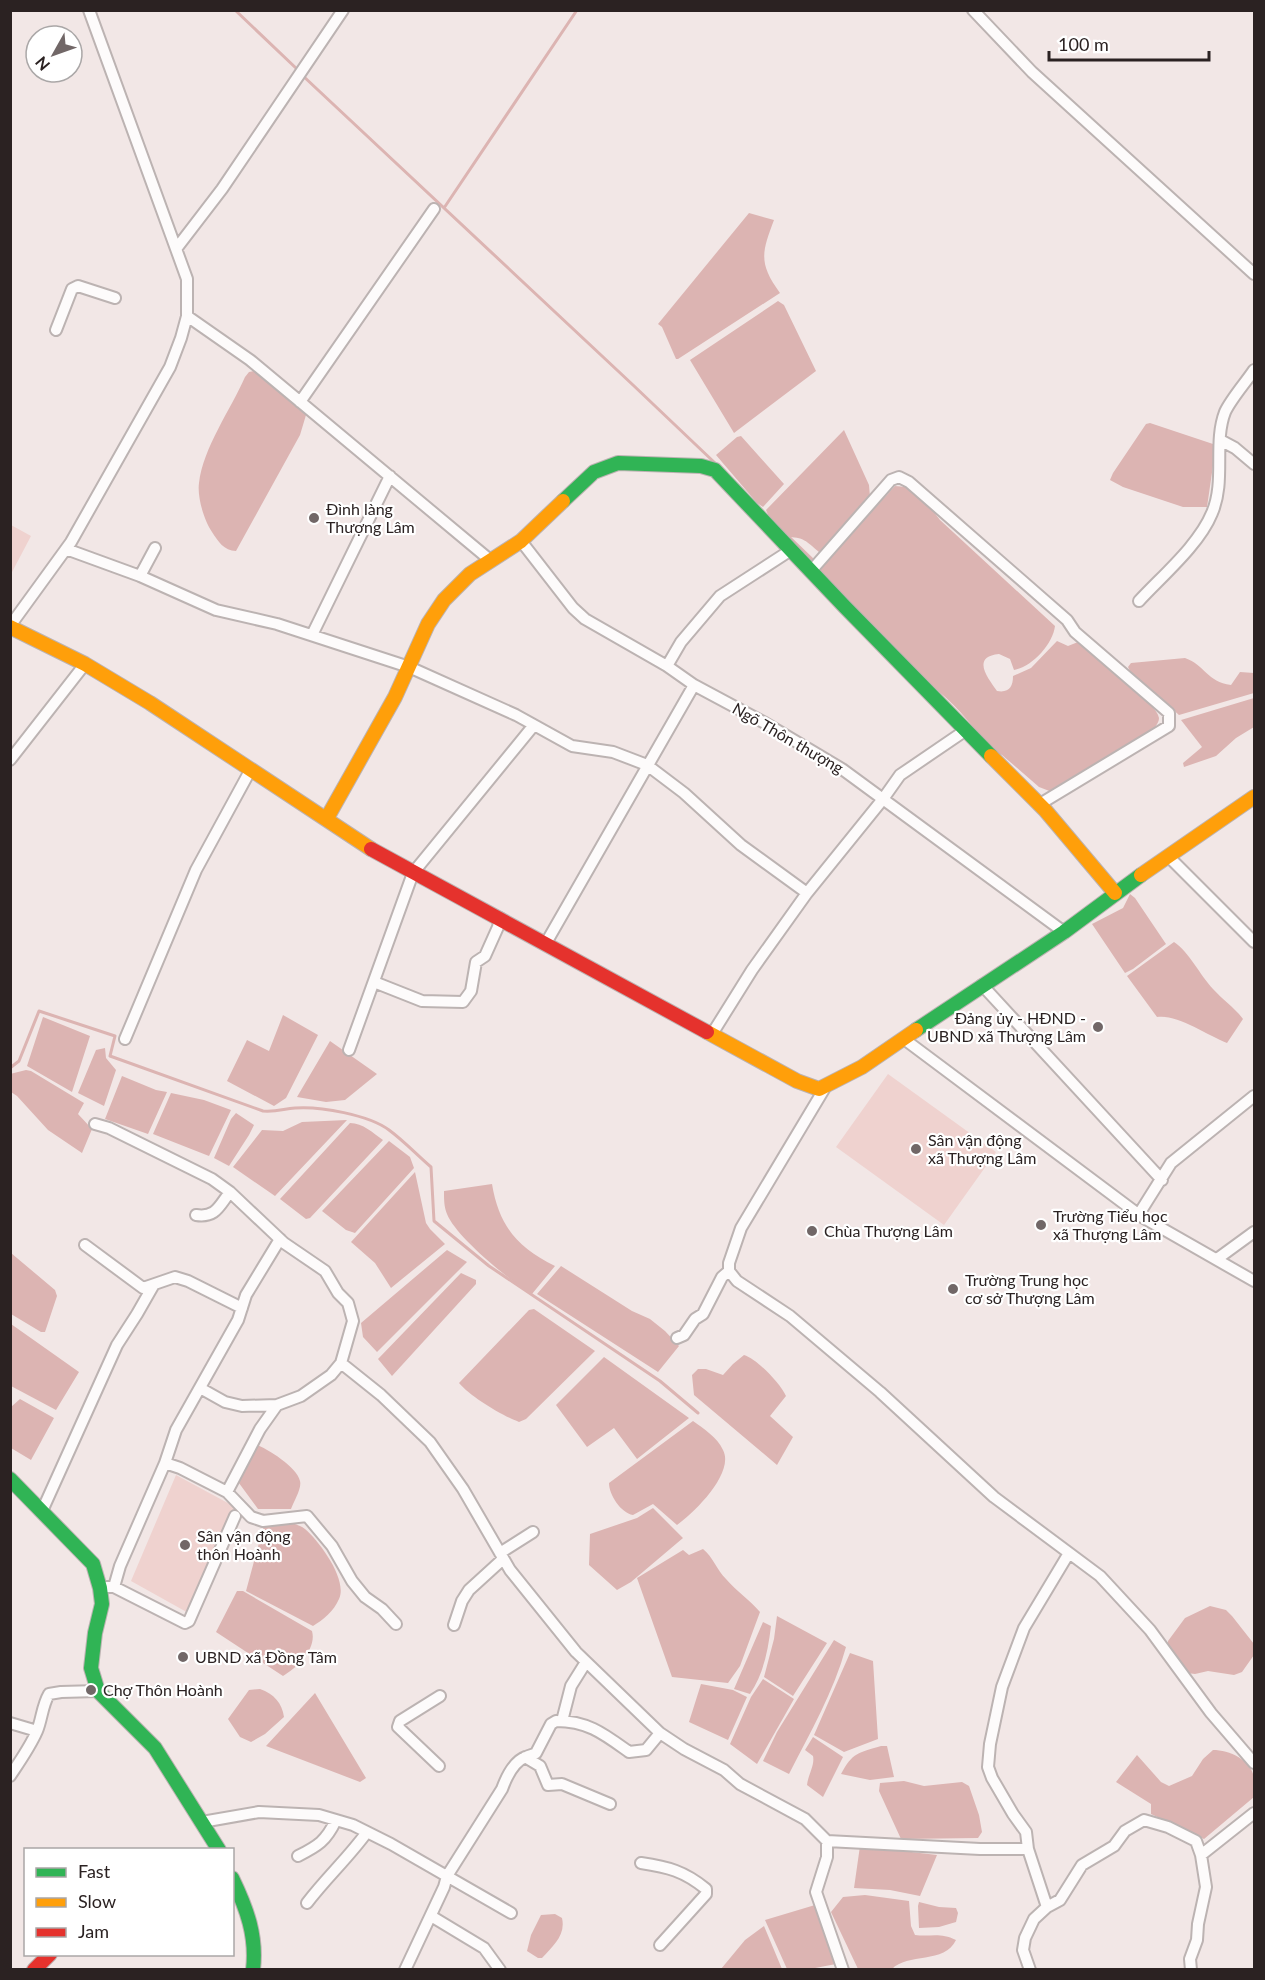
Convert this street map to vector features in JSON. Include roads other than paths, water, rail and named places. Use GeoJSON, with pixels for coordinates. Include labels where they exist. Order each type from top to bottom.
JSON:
{"type":"FeatureCollection","features":[{"type":"Feature","properties":{"kind":"street"},"geometry":{"type":"LineString","coordinates":[[89,10],[187,279],[187,316],[170,367],[66,549],[10,627],[85,664],[150,703],[381,855],[797,1081],[819,1089],[862,1067],[1064,932],[1115,892],[1254,797]]}},
{"type":"Feature","properties":{"kind":"street"},"geometry":{"type":"LineString","coordinates":[[176,249],[222,189],[343,10]]}},
{"type":"Feature","properties":{"kind":"street"},"geometry":{"type":"LineString","coordinates":[[974,10],[1032,72],[1254,274]]}},
{"type":"Feature","properties":{"kind":"street"},"geometry":{"type":"LineString","coordinates":[[300,402],[434,209]]}},
{"type":"Feature","properties":{"kind":"street"},"geometry":{"type":"LineString","coordinates":[[56,330],[72,289],[78,286],[116,298]]}},
{"type":"Feature","properties":{"kind":"street"},"geometry":{"type":"LineString","coordinates":[[187,316],[250,360],[490,560]]}},
{"type":"Feature","properties":{"kind":"street"},"geometry":{"type":"LineString","coordinates":[[1139,601],[1196,539],[1212,513],[1217,496],[1220,440],[1225,411],[1254,370]]}},
{"type":"Feature","properties":{"kind":"street"},"geometry":{"type":"LineString","coordinates":[[1220,440],[1235,448],[1254,464]]}},
{"type":"Feature","properties":{"kind":"street"},"geometry":{"type":"LineString","coordinates":[[327,818],[395,697],[428,624],[444,600],[470,574],[521,541],[594,472],[618,464],[701,466],[715,470],[790,550],[1040,804],[1115,892]]}},
{"type":"Feature","properties":{"kind":"street"},"geometry":{"type":"LineString","coordinates":[[312,635],[390,476]]}},
{"type":"Feature","properties":{"kind":"street"},"geometry":{"type":"LineString","coordinates":[[811,571],[891,480],[899,477],[909,482],[1059,612],[1075,632],[1168,713],[1169,726],[1040,804]]}},
{"type":"Feature","properties":{"kind":"street","name":"Ngõ Thôn thượng"},"geometry":{"type":"LineString","coordinates":[[521,541],[573,608],[585,619],[667,666],[694,685],[765,723],[842,769],[1064,932]]}},
{"type":"Feature","properties":{"kind":"street"},"geometry":{"type":"LineString","coordinates":[[140,576],[155,548]]}},
{"type":"Feature","properties":{"kind":"street"},"geometry":{"type":"LineString","coordinates":[[66,549],[140,576],[216,610],[277,624],[409,667],[534,724],[572,746],[613,752],[647,765],[684,793],[741,845],[807,893]]}},
{"type":"Feature","properties":{"kind":"street"},"geometry":{"type":"LineString","coordinates":[[667,666],[681,642],[720,596],[790,550]]}},
{"type":"Feature","properties":{"kind":"street"},"geometry":{"type":"LineString","coordinates":[[10,760],[85,664]]}},
{"type":"Feature","properties":{"kind":"street"},"geometry":{"type":"LineString","coordinates":[[546,943],[694,685]]}},
{"type":"Feature","properties":{"kind":"street"},"geometry":{"type":"LineString","coordinates":[[349,1050],[413,873],[534,724]]}},
{"type":"Feature","properties":{"kind":"street"},"geometry":{"type":"LineString","coordinates":[[712,1034],[752,970],[807,893],[900,775],[966,730]]}},
{"type":"Feature","properties":{"kind":"street"},"geometry":{"type":"LineString","coordinates":[[125,1039],[196,870],[251,769]]}},
{"type":"Feature","properties":{"kind":"street"},"geometry":{"type":"LineString","coordinates":[[1168,856],[1254,942]]}},
{"type":"Feature","properties":{"kind":"street"},"geometry":{"type":"LineString","coordinates":[[374,982],[422,1001],[463,1002],[471,991],[476,962],[485,956],[500,918]]}},
{"type":"Feature","properties":{"kind":"street"},"geometry":{"type":"LineString","coordinates":[[982,985],[1162,1180]]}},
{"type":"Feature","properties":{"kind":"street"},"geometry":{"type":"LineString","coordinates":[[904,1039],[1139,1214],[1254,1281]]}},
{"type":"Feature","properties":{"kind":"street"},"geometry":{"type":"LineString","coordinates":[[826,1086],[741,1228],[729,1263],[729,1271],[737,1281],[790,1316],[880,1392],[994,1497],[1100,1576],[1150,1630],[1211,1713],[1254,1763]]}},
{"type":"Feature","properties":{"kind":"street"},"geometry":{"type":"LineString","coordinates":[[1139,1214],[1171,1163],[1254,1096]]}},
{"type":"Feature","properties":{"kind":"street"},"geometry":{"type":"LineString","coordinates":[[95,1124],[109,1128],[212,1179],[230,1192],[280,1239],[325,1271],[338,1293],[348,1303],[353,1322],[341,1363],[331,1376],[301,1396],[278,1405],[242,1406],[225,1402],[200,1388]]}},
{"type":"Feature","properties":{"kind":"street"},"geometry":{"type":"LineString","coordinates":[[196,1215],[207,1216],[216,1211],[230,1192]]}},
{"type":"Feature","properties":{"kind":"street"},"geometry":{"type":"LineString","coordinates":[[1217,1259],[1254,1232]]}},
{"type":"Feature","properties":{"kind":"street"},"geometry":{"type":"LineString","coordinates":[[215,1848],[202,1822],[155,1748],[98,1691],[91,1668],[95,1633],[107,1587],[120,1566],[165,1463],[176,1430],[237,1320],[246,1296],[280,1239]]}},
{"type":"Feature","properties":{"kind":"street"},"geometry":{"type":"LineString","coordinates":[[85,1245],[143,1288],[175,1277],[188,1281],[242,1308]]}},
{"type":"Feature","properties":{"kind":"street"},"geometry":{"type":"LineString","coordinates":[[677,1338],[684,1335],[695,1319],[704,1314],[722,1277],[729,1271]]}},
{"type":"Feature","properties":{"kind":"street"},"geometry":{"type":"LineString","coordinates":[[42,1511],[117,1345],[153,1286]]}},
{"type":"Feature","properties":{"kind":"street"},"geometry":{"type":"LineString","coordinates":[[341,1363],[381,1395],[430,1442],[463,1489],[501,1556],[535,1603],[586,1662],[660,1733],[684,1749],[724,1770],[740,1784],[818,1830],[827,1841],[827,1857],[816,1892],[843,1970]]}},
{"type":"Feature","properties":{"kind":"street"},"geometry":{"type":"LineString","coordinates":[[227,1492],[260,1429],[278,1405]]}},
{"type":"Feature","properties":{"kind":"street"},"geometry":{"type":"LineString","coordinates":[[165,1463],[180,1468],[227,1492],[251,1517],[262,1521],[307,1516],[332,1546],[352,1581],[365,1597],[382,1609],[396,1624]]}},
{"type":"Feature","properties":{"kind":"street"},"geometry":{"type":"LineString","coordinates":[[10,1479],[85,1554],[107,1587],[185,1623],[189,1621],[235,1516]]}},
{"type":"Feature","properties":{"kind":"street"},"geometry":{"type":"LineString","coordinates":[[454,1625],[469,1590],[501,1556],[533,1532]]}},
{"type":"Feature","properties":{"kind":"street"},"geometry":{"type":"LineString","coordinates":[[1047,1907],[1028,1849],[1026,1832],[1013,1814],[988,1767],[990,1744],[1002,1687],[1024,1628],[1069,1553]]}},
{"type":"Feature","properties":{"kind":"street"},"geometry":{"type":"LineString","coordinates":[[562,1721],[571,1686],[586,1662]]}},
{"type":"Feature","properties":{"kind":"street"},"geometry":{"type":"LineString","coordinates":[[10,1776],[28,1750],[37,1731],[44,1701],[48,1694],[98,1691]]}},
{"type":"Feature","properties":{"kind":"street"},"geometry":{"type":"LineString","coordinates":[[439,1766],[398,1727],[400,1720],[440,1696]]}},
{"type":"Feature","properties":{"kind":"street"},"geometry":{"type":"LineString","coordinates":[[405,1970],[447,1876],[502,1789],[506,1778],[525,1757],[536,1753],[551,1724],[556,1720],[596,1728],[629,1752],[646,1750],[660,1733]]}},
{"type":"Feature","properties":{"kind":"street"},"geometry":{"type":"LineString","coordinates":[[10,1723],[37,1731]]}},
{"type":"Feature","properties":{"kind":"street"},"geometry":{"type":"LineString","coordinates":[[525,1757],[540,1766],[548,1785],[562,1784],[610,1804]]}},
{"type":"Feature","properties":{"kind":"street"},"geometry":{"type":"LineString","coordinates":[[202,1822],[259,1812],[319,1815],[336,1820],[367,1832],[511,1913]]}},
{"type":"Feature","properties":{"kind":"street"},"geometry":{"type":"LineString","coordinates":[[1201,1855],[1254,1813]]}},
{"type":"Feature","properties":{"kind":"street"},"geometry":{"type":"LineString","coordinates":[[298,1856],[320,1845],[330,1834],[336,1820]]}},
{"type":"Feature","properties":{"kind":"street"},"geometry":{"type":"LineString","coordinates":[[1032,1969],[1023,1950],[1025,1938],[1034,1919],[1047,1907],[1060,1900],[1082,1865],[1113,1846],[1125,1831],[1143,1820],[1167,1827],[1196,1841],[1201,1855],[1206,1887],[1197,1940],[1190,1959],[1191,1970]]}},
{"type":"Feature","properties":{"kind":"street"},"geometry":{"type":"LineString","coordinates":[[307,1902],[367,1832]]}},
{"type":"Feature","properties":{"kind":"street"},"geometry":{"type":"LineString","coordinates":[[827,1841],[980,1849],[1028,1849]]}},
{"type":"Feature","properties":{"kind":"street"},"geometry":{"type":"LineString","coordinates":[[641,1863],[676,1870],[706,1889],[706,1894],[660,1945]]}},
{"type":"Feature","properties":{"kind":"street"},"geometry":{"type":"LineString","coordinates":[[234,1882],[249,1913],[253,1929],[256,1953],[253,1970]]}},
{"type":"Feature","properties":{"kind":"street"},"geometry":{"type":"LineString","coordinates":[[431,1916],[484,1948],[500,1970]]}},
{"type":"Feature","properties":{"kind":"street"},"geometry":{"type":"LineString","coordinates":[[34,1970],[48,1956]]}},
{"type":"Feature","properties":{"kind":"waterway"},"geometry":{"type":"LineString","coordinates":[[235,10],[298,70]]}},
{"type":"Feature","properties":{"kind":"waterway"},"geometry":{"type":"LineString","coordinates":[[444,208],[577,10]]}},
{"type":"Feature","properties":{"kind":"waterway"},"geometry":{"type":"LineString","coordinates":[[302,75],[715,463]]}},
{"type":"Feature","properties":{"kind":"waterway"},"geometry":{"type":"LineString","coordinates":[[788,536],[815,562]]}},
{"type":"Feature","properties":{"kind":"waterway"},"geometry":{"type":"LineString","coordinates":[[10,1068],[19,1061],[39,1011],[115,1036],[110,1056],[263,1111],[317,1108],[357,1116],[380,1125],[400,1139],[431,1167],[434,1221],[489,1266],[660,1381],[698,1413]]}},
{"type":"Feature","properties":{"kind":"place","name":"Đình làng Thượng Lâm"},"geometry":{"type":"Point","coordinates":[314,518]}},
{"type":"Feature","properties":{"kind":"place","name":"Đảng ủy - HĐND - UBND xã Thượng Lâm"},"geometry":{"type":"Point","coordinates":[1098,1027]}},
{"type":"Feature","properties":{"kind":"place","name":"Sân vận động xã Thượng Lâm"},"geometry":{"type":"Point","coordinates":[916,1149]}},
{"type":"Feature","properties":{"kind":"place","name":"Trường Tiểu học xã Thượng Lâm"},"geometry":{"type":"Point","coordinates":[1041,1225]}},
{"type":"Feature","properties":{"kind":"place","name":"Chùa Thượng Lâm"},"geometry":{"type":"Point","coordinates":[812,1231]}},
{"type":"Feature","properties":{"kind":"place","name":"Trường Trung học cơ sở Thượng Lâm"},"geometry":{"type":"Point","coordinates":[953,1289]}},
{"type":"Feature","properties":{"kind":"place","name":"Sân vận động thôn Hoành"},"geometry":{"type":"Point","coordinates":[185,1545]}},
{"type":"Feature","properties":{"kind":"place","name":"UBND xã Đồng Tâm"},"geometry":{"type":"Point","coordinates":[183,1657]}},
{"type":"Feature","properties":{"kind":"place","name":"Chợ Thôn Hoành"},"geometry":{"type":"Point","coordinates":[91,1690]}}]}
